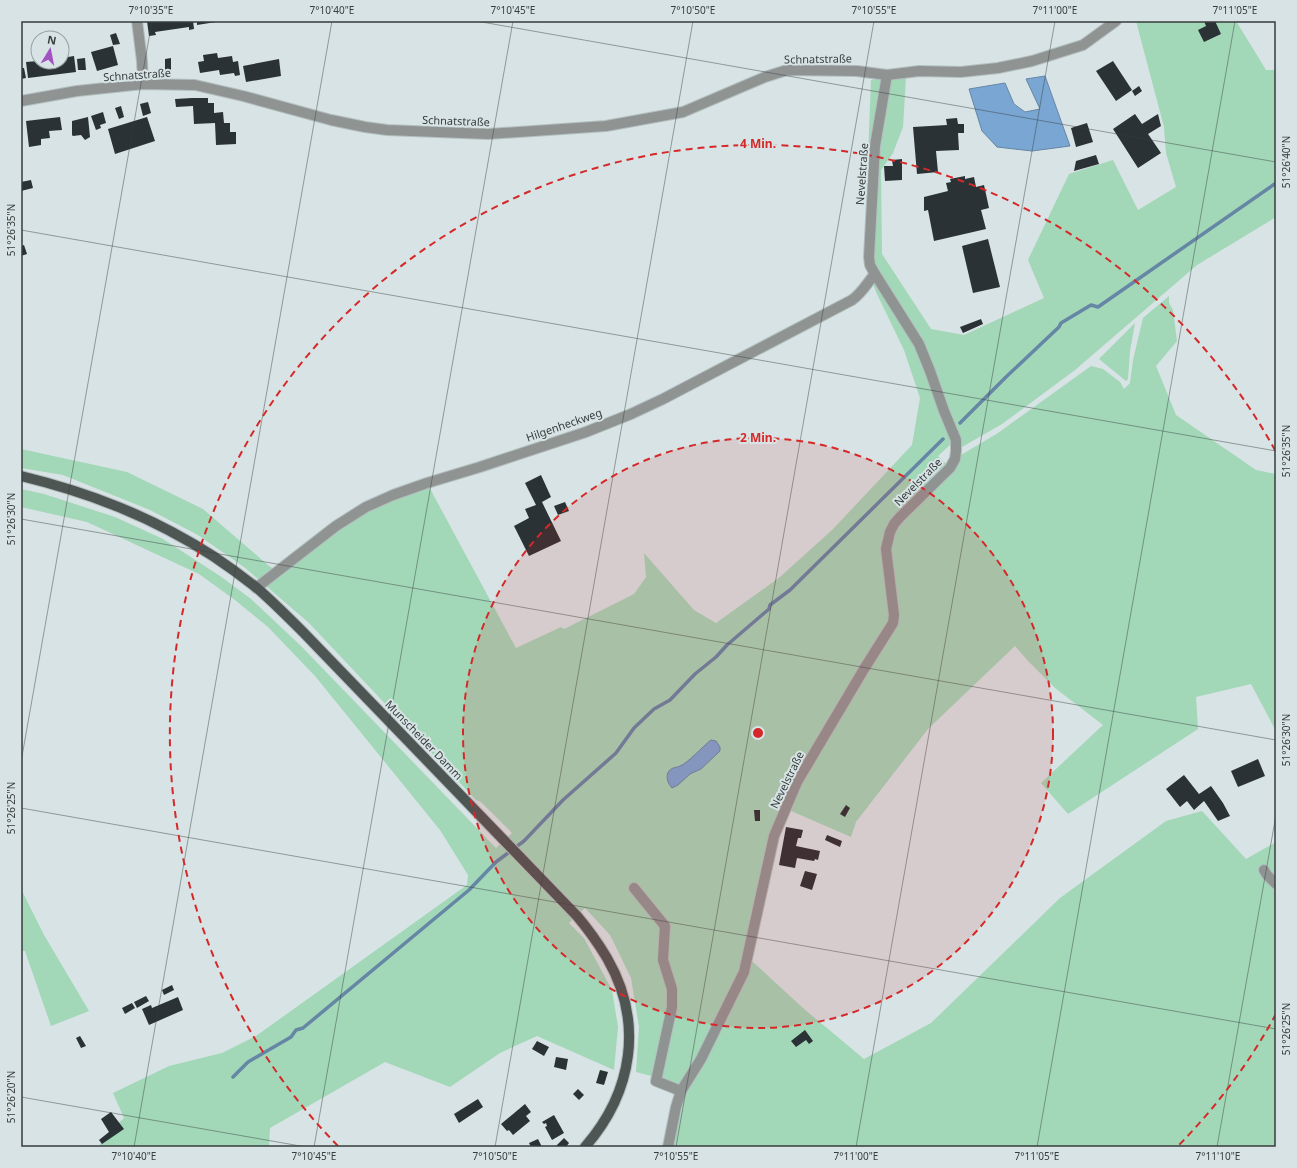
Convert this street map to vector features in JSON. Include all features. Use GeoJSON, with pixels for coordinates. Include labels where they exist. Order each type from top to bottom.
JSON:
{"type":"FeatureCollection","features":[{"type":"Feature","properties":{"kind":"main road","name":"Munscheider Damm"},"geometry":{"type":"LineString","coordinates":[[21,476],[58,485],[105,501],[151,520],[192,543],[230,568],[256,588],[303,632],[577,916],[608,959],[622,991],[629,1027],[629,1051],[625,1074],[616,1099],[602,1126],[585,1147]]}},
{"type":"Feature","properties":{"kind":"street"},"geometry":{"type":"LineString","coordinates":[[136,21],[142,61],[143,84]]}},
{"type":"Feature","properties":{"kind":"street"},"geometry":{"type":"LineString","coordinates":[[887,75],[919,71],[961,72],[998,68],[1032,60],[1083,45],[1116,21]]}},
{"type":"Feature","properties":{"kind":"street","name":"Schnatstraße"},"geometry":{"type":"LineString","coordinates":[[21,101],[77,91],[143,84],[195,85],[209,87],[331,120],[365,127],[387,130],[488,134],[606,126],[683,112],[764,77],[787,70],[857,71],[887,75]]}},
{"type":"Feature","properties":{"kind":"street","name":"Nevelstraße"},"geometry":{"type":"LineString","coordinates":[[668,1147],[676,1107],[682,1091],[701,1059],[744,972],[774,836],[798,782],[893,623],[894,615],[886,555],[886,543],[890,532],[900,517],[950,468],[955,459],[957,448],[956,440],[919,344],[870,265],[869,257],[875,146],[887,75]]}},
{"type":"Feature","properties":{"kind":"street","name":"Hilgenheckweg"},"geometry":{"type":"LineString","coordinates":[[256,588],[336,526],[366,507],[392,495],[586,432],[631,414],[663,399],[852,300],[862,291],[875,274]]}},
{"type":"Feature","properties":{"kind":"street"},"geometry":{"type":"LineString","coordinates":[[1264,870],[1267,876],[1276,884]]}},
{"type":"Feature","properties":{"kind":"street"},"geometry":{"type":"LineString","coordinates":[[634,888],[665,926],[663,960],[672,989],[672,1007],[656,1081],[682,1091]]}},
{"type":"Feature","properties":{"kind":"green space"},"geometry":{"type":"Polygon","coordinates":[[[1136,21],[1236,21],[1266,70],[1276,70],[1276,217],[1197,265],[1075,370],[1002,424],[962,447],[950,445],[938,456],[952,470],[961,455],[998,433],[1091,366],[1103,369],[1120,382],[1124,389],[1130,383],[1133,360],[1143,318],[1169,296],[1169,303],[1173,310],[1177,341],[1156,366],[1176,415],[1256,470],[1276,474],[1276,731],[1251,684],[1196,697],[1198,729],[1068,814],[1041,783],[1103,725],[1055,688],[1015,646],[928,729],[856,822],[851,837],[791,811],[800,783],[814,757],[872,660],[897,624],[899,614],[894,606],[887,549],[883,553],[890,624],[851,685],[795,780],[780,815],[766,855],[750,917],[743,959],[753,962],[803,1008],[864,1059],[931,1023],[1060,898],[1166,821],[1202,811],[1246,859],[1276,842],[1276,1147],[673,1147],[686,1091],[659,1078],[636,1072],[639,1027],[631,978],[610,935],[585,908],[569,923],[584,938],[612,990],[618,1027],[614,1070],[537,1036],[500,1053],[450,1087],[385,1062],[270,1128],[269,1147],[99,1147],[104,1137],[124,1118],[113,1093],[169,1066],[222,1053],[256,1036],[467,885],[468,875],[440,830],[315,676],[268,627],[235,600],[199,574],[87,522],[21,507],[21,489],[44,494],[115,517],[163,539],[220,576],[251,599],[301,646],[496,848],[512,833],[481,802],[476,800],[309,623],[244,567],[198,535],[150,510],[63,475],[21,468],[21,449],[127,472],[203,509],[269,566],[282,574],[332,533],[367,510],[428,485],[516,648],[561,627],[564,629],[634,594],[646,577],[644,553],[694,610],[716,623],[780,577],[833,529],[912,445],[920,398],[904,350],[876,292],[864,259],[871,80],[887,76],[906,77],[903,127],[893,153],[881,170],[882,254],[931,329],[964,335],[1044,298],[1028,260],[1069,174],[1113,160],[1138,210],[1176,187],[1166,153],[1164,127],[1136,21]]]}},
{"type":"Feature","properties":{"kind":"green space"},"geometry":{"type":"Polygon","coordinates":[[[1135,323],[1130,351],[1128,379],[1126,381],[1099,359],[1135,323]]]}},
{"type":"Feature","properties":{"kind":"green space"},"geometry":{"type":"Polygon","coordinates":[[[21,889],[44,935],[89,1011],[51,1026],[25,951],[21,951],[21,889]]]}},
{"type":"Feature","properties":{"kind":"water"},"geometry":{"type":"Polygon","coordinates":[[[1045,76],[1070,146],[1032,151],[997,147],[982,131],[969,89],[1005,83],[1014,104],[1025,112],[1040,109],[1026,79],[1045,76]]]}},
{"type":"Feature","properties":{"kind":"water"},"geometry":{"type":"Polygon","coordinates":[[[711,740],[716,741],[720,747],[720,751],[701,769],[690,774],[678,785],[672,788],[669,784],[667,775],[669,771],[687,762],[711,740]]]}},
{"type":"Feature","properties":{"kind":"building"},"geometry":{"type":"Polygon","coordinates":[[[147,21],[193,21],[194,29],[189,30],[189,27],[155,32],[156,35],[149,36],[147,21]]]}},
{"type":"Feature","properties":{"kind":"building"},"geometry":{"type":"Polygon","coordinates":[[[197,21],[216,21],[216,22],[197,25],[197,21]]]}},
{"type":"Feature","properties":{"kind":"building"},"geometry":{"type":"Polygon","coordinates":[[[1204,21],[1215,21],[1221,34],[1204,42],[1198,30],[1206,26],[1204,21]]]}},
{"type":"Feature","properties":{"kind":"building"},"geometry":{"type":"Polygon","coordinates":[[[116,33],[120,44],[113,45],[110,35],[116,33]]]}},
{"type":"Feature","properties":{"kind":"building"},"geometry":{"type":"Polygon","coordinates":[[[113,46],[118,65],[97,71],[91,52],[113,46]]]}},
{"type":"Feature","properties":{"kind":"building"},"geometry":{"type":"Polygon","coordinates":[[[217,53],[218,58],[232,56],[233,62],[238,61],[240,75],[235,76],[234,73],[220,75],[219,70],[200,73],[198,62],[204,61],[203,55],[217,53]]]}},
{"type":"Feature","properties":{"kind":"building"},"geometry":{"type":"Polygon","coordinates":[[[74,56],[76,72],[28,78],[26,62],[30,62],[30,70],[70,70],[70,57],[74,56]]]}},
{"type":"Feature","properties":{"kind":"building"},"geometry":{"type":"Polygon","coordinates":[[[85,58],[86,70],[78,70],[77,59],[85,58]]]}},
{"type":"Feature","properties":{"kind":"building"},"geometry":{"type":"Polygon","coordinates":[[[171,58],[171,70],[165,70],[165,59],[171,58]]]}},
{"type":"Feature","properties":{"kind":"building"},"geometry":{"type":"Polygon","coordinates":[[[279,59],[281,76],[246,82],[243,66],[279,59]]]}},
{"type":"Feature","properties":{"kind":"building"},"geometry":{"type":"Polygon","coordinates":[[[1113,61],[1132,90],[1116,101],[1096,71],[1113,61]]]}},
{"type":"Feature","properties":{"kind":"building"},"geometry":{"type":"Polygon","coordinates":[[[21,68],[24,68],[26,78],[21,79],[21,68]]]}},
{"type":"Feature","properties":{"kind":"building"},"geometry":{"type":"Polygon","coordinates":[[[1139,86],[1142,91],[1135,96],[1132,91],[1139,86]]]}},
{"type":"Feature","properties":{"kind":"building"},"geometry":{"type":"Polygon","coordinates":[[[208,98],[208,103],[214,103],[214,113],[223,112],[224,123],[230,123],[230,132],[236,132],[236,144],[216,145],[215,123],[194,124],[193,106],[176,107],[175,99],[208,98]]]}},
{"type":"Feature","properties":{"kind":"building"},"geometry":{"type":"Polygon","coordinates":[[[148,102],[151,113],[143,116],[140,104],[148,102]]]}},
{"type":"Feature","properties":{"kind":"building"},"geometry":{"type":"Polygon","coordinates":[[[121,106],[124,117],[119,119],[115,108],[121,106]]]}},
{"type":"Feature","properties":{"kind":"building"},"geometry":{"type":"Polygon","coordinates":[[[103,112],[106,123],[100,125],[101,128],[96,130],[91,116],[103,112]]]}},
{"type":"Feature","properties":{"kind":"building"},"geometry":{"type":"Polygon","coordinates":[[[1135,114],[1142,124],[1158,114],[1161,126],[1148,134],[1161,153],[1138,168],[1113,129],[1135,114]]]}},
{"type":"Feature","properties":{"kind":"building"},"geometry":{"type":"Polygon","coordinates":[[[60,117],[62,130],[49,131],[50,138],[41,139],[41,145],[29,147],[26,121],[60,117]]]}},
{"type":"Feature","properties":{"kind":"building"},"geometry":{"type":"Polygon","coordinates":[[[88,117],[90,137],[85,140],[81,135],[73,136],[72,121],[88,117]]]}},
{"type":"Feature","properties":{"kind":"building"},"geometry":{"type":"Polygon","coordinates":[[[147,117],[155,141],[115,154],[108,129],[147,117]]]}},
{"type":"Feature","properties":{"kind":"building"},"geometry":{"type":"Polygon","coordinates":[[[957,118],[958,124],[964,124],[964,133],[958,133],[959,150],[936,151],[938,172],[917,174],[913,127],[947,125],[946,119],[957,118]]]}},
{"type":"Feature","properties":{"kind":"building"},"geometry":{"type":"Polygon","coordinates":[[[1087,123],[1093,142],[1076,147],[1071,128],[1087,123]]]}},
{"type":"Feature","properties":{"kind":"building"},"geometry":{"type":"Polygon","coordinates":[[[1096,155],[1099,164],[1074,171],[1076,161],[1096,155]]]}},
{"type":"Feature","properties":{"kind":"building"},"geometry":{"type":"Polygon","coordinates":[[[902,159],[902,180],[885,181],[884,166],[893,166],[892,160],[902,159]]]}},
{"type":"Feature","properties":{"kind":"building"},"geometry":{"type":"Polygon","coordinates":[[[965,176],[965,179],[974,177],[976,187],[984,185],[989,208],[981,210],[986,229],[934,241],[928,210],[924,211],[924,197],[948,191],[946,183],[951,182],[950,179],[965,176]]]}},
{"type":"Feature","properties":{"kind":"building"},"geometry":{"type":"Polygon","coordinates":[[[31,180],[33,188],[21,191],[21,182],[31,180]]]}},
{"type":"Feature","properties":{"kind":"building"},"geometry":{"type":"Polygon","coordinates":[[[988,239],[1000,287],[973,293],[962,246],[988,239]]]}},
{"type":"Feature","properties":{"kind":"building"},"geometry":{"type":"Polygon","coordinates":[[[24,245],[27,254],[21,256],[21,246],[24,245]]]}},
{"type":"Feature","properties":{"kind":"building"},"geometry":{"type":"Polygon","coordinates":[[[981,319],[983,324],[963,333],[960,327],[981,319]]]}},
{"type":"Feature","properties":{"kind":"building"},"geometry":{"type":"Polygon","coordinates":[[[541,475],[551,497],[542,502],[561,541],[529,556],[514,526],[529,518],[525,509],[536,505],[525,483],[541,475]]]}},
{"type":"Feature","properties":{"kind":"building"},"geometry":{"type":"Polygon","coordinates":[[[565,502],[569,511],[558,515],[554,506],[565,502]]]}},
{"type":"Feature","properties":{"kind":"building"},"geometry":{"type":"Polygon","coordinates":[[[1258,759],[1265,776],[1238,787],[1231,771],[1258,759]]]}},
{"type":"Feature","properties":{"kind":"building"},"geometry":{"type":"Polygon","coordinates":[[[1184,775],[1199,794],[1211,786],[1230,816],[1218,821],[1204,801],[1194,810],[1187,801],[1180,807],[1166,789],[1184,775]]]}},
{"type":"Feature","properties":{"kind":"building"},"geometry":{"type":"Polygon","coordinates":[[[846,805],[850,808],[845,817],[840,814],[846,805]]]}},
{"type":"Feature","properties":{"kind":"building"},"geometry":{"type":"Polygon","coordinates":[[[754,810],[760,810],[760,821],[755,821],[754,810]]]}},
{"type":"Feature","properties":{"kind":"building"},"geometry":{"type":"Polygon","coordinates":[[[786,827],[803,830],[801,838],[798,838],[796,846],[820,851],[818,860],[815,859],[814,861],[797,858],[795,868],[779,865],[786,827]]]}},
{"type":"Feature","properties":{"kind":"building"},"geometry":{"type":"Polygon","coordinates":[[[827,835],[842,841],[840,847],[825,840],[827,835]]]}},
{"type":"Feature","properties":{"kind":"building"},"geometry":{"type":"Polygon","coordinates":[[[805,871],[817,874],[812,890],[800,886],[805,871]]]}},
{"type":"Feature","properties":{"kind":"building"},"geometry":{"type":"Polygon","coordinates":[[[172,985],[174,990],[164,995],[162,990],[172,985]]]}},
{"type":"Feature","properties":{"kind":"building"},"geometry":{"type":"Polygon","coordinates":[[[146,996],[149,1001],[137,1008],[134,1002],[146,996]]]}},
{"type":"Feature","properties":{"kind":"building"},"geometry":{"type":"Polygon","coordinates":[[[178,997],[183,1010],[149,1025],[142,1009],[151,1005],[152,1008],[178,997]]]}},
{"type":"Feature","properties":{"kind":"building"},"geometry":{"type":"Polygon","coordinates":[[[132,1003],[135,1008],[125,1014],[122,1008],[132,1003]]]}},
{"type":"Feature","properties":{"kind":"building"},"geometry":{"type":"Polygon","coordinates":[[[805,1030],[813,1041],[809,1044],[806,1040],[796,1047],[791,1041],[805,1030]]]}},
{"type":"Feature","properties":{"kind":"building"},"geometry":{"type":"Polygon","coordinates":[[[80,1036],[86,1046],[81,1048],[76,1038],[80,1036]]]}},
{"type":"Feature","properties":{"kind":"building"},"geometry":{"type":"Polygon","coordinates":[[[537,1041],[549,1047],[544,1056],[532,1049],[537,1041]]]}},
{"type":"Feature","properties":{"kind":"building"},"geometry":{"type":"Polygon","coordinates":[[[556,1057],[568,1059],[566,1070],[554,1067],[556,1057]]]}},
{"type":"Feature","properties":{"kind":"building"},"geometry":{"type":"Polygon","coordinates":[[[600,1070],[608,1072],[604,1085],[596,1083],[600,1070]]]}},
{"type":"Feature","properties":{"kind":"building"},"geometry":{"type":"Polygon","coordinates":[[[578,1089],[584,1095],[579,1100],[573,1094],[578,1089]]]}},
{"type":"Feature","properties":{"kind":"building"},"geometry":{"type":"Polygon","coordinates":[[[478,1099],[483,1107],[459,1123],[454,1114],[478,1099]]]}},
{"type":"Feature","properties":{"kind":"building"},"geometry":{"type":"Polygon","coordinates":[[[525,1104],[531,1112],[526,1116],[530,1121],[513,1135],[501,1124],[525,1104]]]}},
{"type":"Feature","properties":{"kind":"building"},"geometry":{"type":"Polygon","coordinates":[[[111,1112],[124,1129],[102,1144],[99,1140],[109,1132],[101,1119],[111,1112]]]}},
{"type":"Feature","properties":{"kind":"building"},"geometry":{"type":"Polygon","coordinates":[[[554,1115],[564,1133],[552,1140],[545,1127],[547,1126],[546,1123],[544,1124],[542,1122],[554,1115]]]}},
{"type":"Feature","properties":{"kind":"building"},"geometry":{"type":"Polygon","coordinates":[[[564,1138],[569,1143],[566,1147],[555,1147],[564,1138]]]}},
{"type":"Feature","properties":{"kind":"building"},"geometry":{"type":"Polygon","coordinates":[[[538,1139],[542,1147],[531,1147],[529,1143],[538,1139]]]}},
{"type":"Feature","properties":{"kind":"waterway"},"geometry":{"type":"LineString","coordinates":[[960,423],[1059,327],[1061,323],[1091,305],[1098,307],[1276,183]]}},
{"type":"Feature","properties":{"kind":"waterway"},"geometry":{"type":"LineString","coordinates":[[233,1077],[248,1062],[291,1037],[296,1030],[303,1028],[469,890],[496,862],[524,841],[563,800],[616,753],[634,728],[654,709],[670,700],[695,674],[769,609],[770,605],[790,590],[943,439]]}}]}
